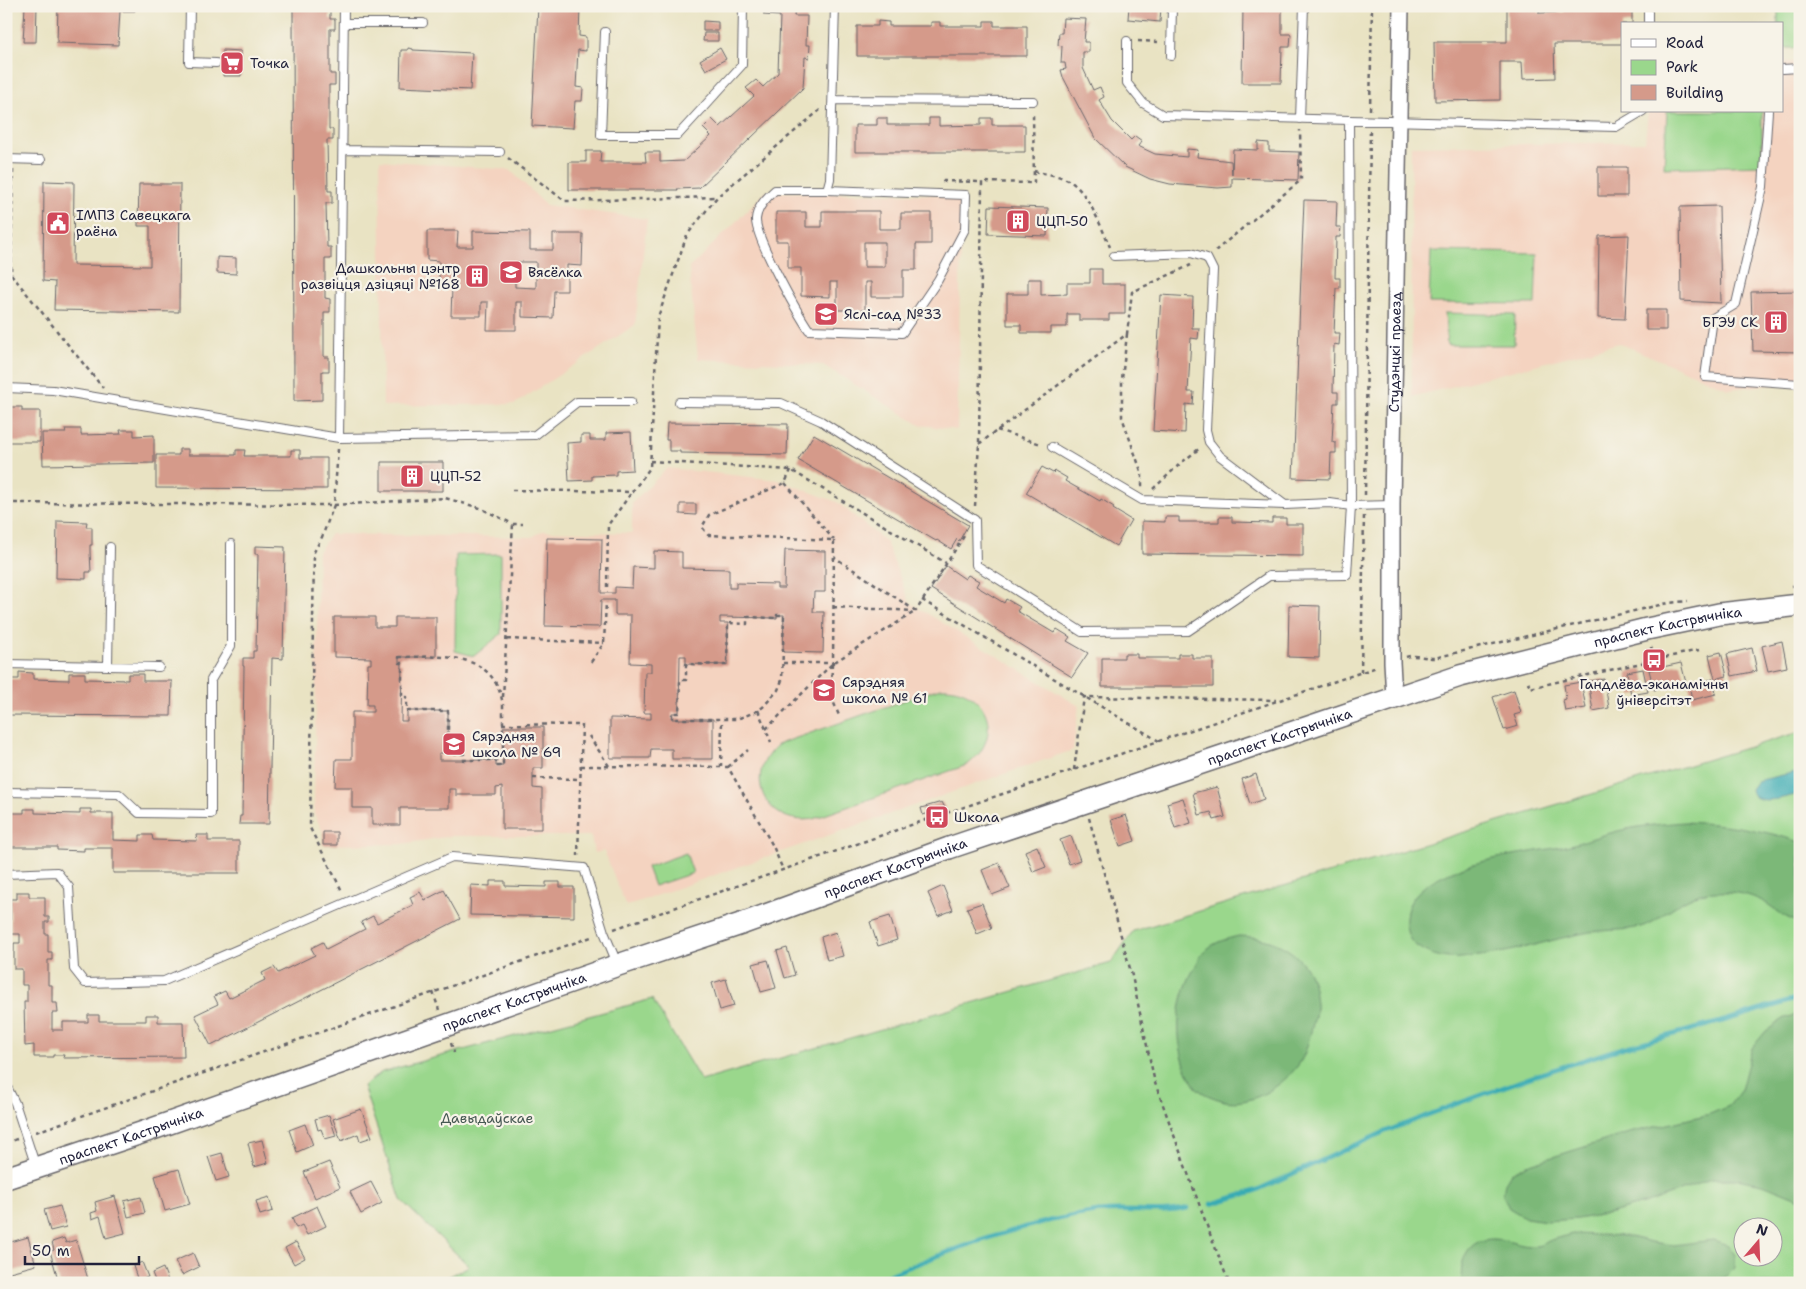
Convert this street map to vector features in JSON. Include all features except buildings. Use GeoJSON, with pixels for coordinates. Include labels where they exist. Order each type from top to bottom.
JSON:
{"type":"FeatureCollection","features":[{"type":"Feature","properties":{"kind":"main road","name":"праспект Кастрычніка"},"geometry":{"type":"LineString","coordinates":[[6,1178],[141,1133],[618,965],[744,923],[949,848],[1394,697],[1460,676],[1648,629],[1795,596]]}},
{"type":"Feature","properties":{"kind":"street","name":"Студэнцкі праезд"},"geometry":{"type":"LineString","coordinates":[[1394,697],[1392,662],[1392,505],[1401,6]]}},
{"type":"Feature","properties":{"kind":"lane"},"geometry":{"type":"LineString","coordinates":[[190,6],[189,62],[216,63]]}},
{"type":"Feature","properties":{"kind":"lane"},"geometry":{"type":"LineString","coordinates":[[339,438],[344,6]]}},
{"type":"Feature","properties":{"kind":"lane"},"geometry":{"type":"LineString","coordinates":[[606,32],[601,134],[678,135],[742,65],[742,6]]}},
{"type":"Feature","properties":{"kind":"lane"},"geometry":{"type":"LineString","coordinates":[[827,190],[830,179],[835,6]]}},
{"type":"Feature","properties":{"kind":"lane"},"geometry":{"type":"LineString","coordinates":[[1171,56],[1172,6]]}},
{"type":"Feature","properties":{"kind":"lane"},"geometry":{"type":"LineString","coordinates":[[1300,119],[1304,6]]}},
{"type":"Feature","properties":{"kind":"lane"},"geometry":{"type":"LineString","coordinates":[[1648,6],[1648,22]]}},
{"type":"Feature","properties":{"kind":"lane"},"geometry":{"type":"LineString","coordinates":[[345,23],[423,23]]}},
{"type":"Feature","properties":{"kind":"lane"},"geometry":{"type":"LineString","coordinates":[[1126,41],[1127,83],[1143,103],[1163,115],[1616,127],[1641,112]]}},
{"type":"Feature","properties":{"kind":"lane"},"geometry":{"type":"LineString","coordinates":[[1784,69],[1800,68]]}},
{"type":"Feature","properties":{"kind":"lane"},"geometry":{"type":"LineString","coordinates":[[833,100],[1033,100]]}},
{"type":"Feature","properties":{"kind":"lane"},"geometry":{"type":"LineString","coordinates":[[1768,112],[1764,187],[1736,304],[1713,318],[1705,377],[1800,384]]}},
{"type":"Feature","properties":{"kind":"lane"},"geometry":{"type":"LineString","coordinates":[[679,402],[781,403],[821,421],[975,520],[976,565],[1082,632],[1188,631],[1269,576],[1347,575],[1351,506],[1350,121]]}},
{"type":"Feature","properties":{"kind":"lane"},"geometry":{"type":"LineString","coordinates":[[343,150],[500,152]]}},
{"type":"Feature","properties":{"kind":"lane"},"geometry":{"type":"LineString","coordinates":[[10,159],[41,160]]}},
{"type":"Feature","properties":{"kind":"lane"},"geometry":{"type":"LineString","coordinates":[[775,190],[827,190],[966,195],[965,229],[938,280],[902,333],[810,330],[798,314],[763,244],[756,219],[764,201],[775,190]]}},
{"type":"Feature","properties":{"kind":"lane"},"geometry":{"type":"LineString","coordinates":[[1114,256],[1191,252],[1207,258],[1213,270],[1206,430],[1209,442],[1220,456],[1285,505]]}},
{"type":"Feature","properties":{"kind":"lane"},"geometry":{"type":"LineString","coordinates":[[6,388],[53,390],[339,438],[535,435],[577,402],[631,402]]}},
{"type":"Feature","properties":{"kind":"lane"},"geometry":{"type":"LineString","coordinates":[[1052,447],[1142,500],[1285,505],[1392,505]]}},
{"type":"Feature","properties":{"kind":"lane"},"geometry":{"type":"LineString","coordinates":[[6,792],[119,794],[139,813],[211,814],[211,680],[231,646],[230,544]]}},
{"type":"Feature","properties":{"kind":"lane"},"geometry":{"type":"LineString","coordinates":[[108,666],[110,547]]}},
{"type":"Feature","properties":{"kind":"lane"},"geometry":{"type":"LineString","coordinates":[[6,664],[159,666]]}},
{"type":"Feature","properties":{"kind":"lane"},"geometry":{"type":"LineString","coordinates":[[6,874],[57,872],[69,887],[74,970],[85,983],[164,981],[452,857],[584,868],[604,932],[618,965]]}},
{"type":"Feature","properties":{"kind":"lane"},"geometry":{"type":"LineString","coordinates":[[6,1085],[15,1103],[37,1168]]}},
{"type":"Feature","properties":{"kind":"path"},"geometry":{"type":"LineString","coordinates":[[1361,672],[1372,6]]}},
{"type":"Feature","properties":{"kind":"path"},"geometry":{"type":"LineString","coordinates":[[1126,41],[1171,42]]}},
{"type":"Feature","properties":{"kind":"path"},"geometry":{"type":"LineString","coordinates":[[607,587],[608,525],[650,468],[658,317],[687,235],[717,197],[833,100]]}},
{"type":"Feature","properties":{"kind":"path"},"geometry":{"type":"LineString","coordinates":[[766,729],[832,663],[916,611],[975,520],[979,444],[982,182],[1034,183],[1033,100]]}},
{"type":"Feature","properties":{"kind":"path"},"geometry":{"type":"LineString","coordinates":[[1142,500],[1142,474],[1122,416],[1122,379],[1132,292],[1207,258],[1301,180],[1300,119]]}},
{"type":"Feature","properties":{"kind":"path"},"geometry":{"type":"LineString","coordinates":[[500,152],[565,201],[717,197]]}},
{"type":"Feature","properties":{"kind":"path"},"geometry":{"type":"LineString","coordinates":[[10,159],[11,274],[112,400]]}},
{"type":"Feature","properties":{"kind":"path"},"geometry":{"type":"LineString","coordinates":[[1034,171],[1068,180],[1078,188],[1095,214],[1114,256]]}},
{"type":"Feature","properties":{"kind":"path"},"geometry":{"type":"LineString","coordinates":[[979,444],[1127,334]]}},
{"type":"Feature","properties":{"kind":"path"},"geometry":{"type":"LineString","coordinates":[[997,430],[1052,447]]}},
{"type":"Feature","properties":{"kind":"path"},"geometry":{"type":"LineString","coordinates":[[339,438],[334,505],[314,552],[310,828],[348,902]]}},
{"type":"Feature","properties":{"kind":"path"},"geometry":{"type":"LineString","coordinates":[[1142,500],[1181,463],[1209,442]]}},
{"type":"Feature","properties":{"kind":"path"},"geometry":{"type":"LineString","coordinates":[[650,461],[791,470],[946,563]]}},
{"type":"Feature","properties":{"kind":"path"},"geometry":{"type":"LineString","coordinates":[[791,470],[785,483],[709,515],[702,527],[708,535],[834,540]]}},
{"type":"Feature","properties":{"kind":"path"},"geometry":{"type":"LineString","coordinates":[[785,483],[834,540],[831,696],[840,718]]}},
{"type":"Feature","properties":{"kind":"path"},"geometry":{"type":"LineString","coordinates":[[512,490],[632,492]]}},
{"type":"Feature","properties":{"kind":"path"},"geometry":{"type":"LineString","coordinates":[[6,503],[334,505],[445,498],[480,508],[513,524],[523,524]]}},
{"type":"Feature","properties":{"kind":"path"},"geometry":{"type":"LineString","coordinates":[[503,704],[498,685],[492,677],[473,662],[456,658],[399,657],[399,663],[402,663],[402,696],[407,697],[407,711],[448,711],[448,753],[464,754],[464,760],[496,760],[496,766],[503,766],[502,724],[513,524]]}},
{"type":"Feature","properties":{"kind":"path"},"geometry":{"type":"LineString","coordinates":[[834,557],[916,611]]}},
{"type":"Feature","properties":{"kind":"path"},"geometry":{"type":"LineString","coordinates":[[1795,596],[1800,585]]}},
{"type":"Feature","properties":{"kind":"path"},"geometry":{"type":"LineString","coordinates":[[6,1143],[604,932],[1412,655],[1420,658],[1434,658],[1517,641],[1668,603],[1696,599]]}},
{"type":"Feature","properties":{"kind":"path"},"geometry":{"type":"LineString","coordinates":[[922,600],[1159,741]]}},
{"type":"Feature","properties":{"kind":"path"},"geometry":{"type":"LineString","coordinates":[[591,662],[604,643],[606,602]]}},
{"type":"Feature","properties":{"kind":"path"},"geometry":{"type":"LineString","coordinates":[[833,607],[916,611]]}},
{"type":"Feature","properties":{"kind":"path"},"geometry":{"type":"LineString","coordinates":[[777,615],[784,615],[783,663],[782,680],[778,690],[758,710],[737,719],[672,718],[672,713],[679,713],[680,680],[686,680],[686,664],[727,665],[728,623],[747,624],[747,617],[777,618],[777,615]]}},
{"type":"Feature","properties":{"kind":"path"},"geometry":{"type":"LineString","coordinates":[[506,639],[604,643]]}},
{"type":"Feature","properties":{"kind":"path"},"geometry":{"type":"LineString","coordinates":[[1528,682],[1530,688],[1699,650]]}},
{"type":"Feature","properties":{"kind":"path"},"geometry":{"type":"LineString","coordinates":[[783,663],[832,663]]}},
{"type":"Feature","properties":{"kind":"path"},"geometry":{"type":"LineString","coordinates":[[1084,697],[1278,700]]}},
{"type":"Feature","properties":{"kind":"path"},"geometry":{"type":"LineString","coordinates":[[1074,770],[1084,697]]}},
{"type":"Feature","properties":{"kind":"path"},"geometry":{"type":"LineString","coordinates":[[758,710],[771,742]]}},
{"type":"Feature","properties":{"kind":"path"},"geometry":{"type":"LineString","coordinates":[[721,767],[722,720]]}},
{"type":"Feature","properties":{"kind":"path"},"geometry":{"type":"LineString","coordinates":[[502,724],[582,725],[577,868]]}},
{"type":"Feature","properties":{"kind":"path"},"geometry":{"type":"LineString","coordinates":[[589,736],[609,766]]}},
{"type":"Feature","properties":{"kind":"path"},"geometry":{"type":"LineString","coordinates":[[581,766],[728,767],[748,750]]}},
{"type":"Feature","properties":{"kind":"path"},"geometry":{"type":"LineString","coordinates":[[728,767],[773,846],[783,870]]}},
{"type":"Feature","properties":{"kind":"path"},"geometry":{"type":"LineString","coordinates":[[533,778],[581,778]]}},
{"type":"Feature","properties":{"kind":"path"},"geometry":{"type":"LineString","coordinates":[[1084,802],[1132,976],[1155,1083],[1229,1283]]}},
{"type":"Feature","properties":{"kind":"path"},"geometry":{"type":"LineString","coordinates":[[433,992],[441,1016]]}},
{"type":"Feature","properties":{"kind":"path"},"geometry":{"type":"LineString","coordinates":[[451,1043],[454,1053]]}},
{"type":"Feature","properties":{"kind":"shaded area"},"geometry":{"type":"Polygon","coordinates":[[[1784,62],[1800,62],[1800,382],[1729,389],[1619,343],[1412,397],[1411,146],[1645,142],[1648,112],[1784,112],[1784,62]]]}},
{"type":"Feature","properties":{"kind":"shaded area","name":"Вясёлка"},"geometry":{"type":"Polygon","coordinates":[[[380,160],[510,170],[546,205],[647,219],[635,325],[515,404],[383,406],[380,160]]]}},
{"type":"Feature","properties":{"kind":"shaded area","name":"Яслі-сад №33"},"geometry":{"type":"Polygon","coordinates":[[[766,192],[962,195],[957,430],[920,425],[823,365],[698,359],[689,268],[766,192]]]}},
{"type":"Feature","properties":{"kind":"shaded area","name":"Сярэдняя школа № 61"},"geometry":{"type":"Polygon","coordinates":[[[667,468],[778,480],[837,502],[886,542],[910,603],[1079,706],[1073,750],[626,906],[604,851],[594,853],[591,836],[451,836],[402,844],[323,845],[323,832],[314,814],[318,552],[331,534],[532,537],[542,531],[632,533],[632,503],[667,468]]]}},
{"type":"Feature","properties":{"kind":"green space"},"geometry":{"type":"Polygon","coordinates":[[[1778,6],[1800,6],[1800,48],[1784,48],[1784,22],[1778,22],[1778,6]]]}},
{"type":"Feature","properties":{"kind":"green space"},"geometry":{"type":"Polygon","coordinates":[[[1667,112],[1762,112],[1762,165],[1664,168],[1667,112]]]}},
{"type":"Feature","properties":{"kind":"green space"},"geometry":{"type":"Polygon","coordinates":[[[1431,251],[1537,253],[1535,304],[1429,303],[1431,251]]]}},
{"type":"Feature","properties":{"kind":"green space"},"geometry":{"type":"Polygon","coordinates":[[[1445,313],[1515,315],[1514,345],[1447,345],[1445,313]]]}},
{"type":"Feature","properties":{"kind":"green space"},"geometry":{"type":"Polygon","coordinates":[[[501,554],[501,634],[474,656],[455,651],[456,555],[501,554]]]}},
{"type":"Feature","properties":{"kind":"green space"},"geometry":{"type":"Polygon","coordinates":[[[940,688],[957,690],[970,695],[980,704],[986,715],[988,728],[986,741],[979,754],[967,765],[813,819],[796,819],[782,815],[771,807],[764,796],[760,783],[762,770],[768,756],[779,744],[940,688]]]}},
{"type":"Feature","properties":{"kind":"green space","name":"Давыдаўскае"},"geometry":{"type":"Polygon","coordinates":[[[1800,732],[1800,1283],[436,1283],[469,1266],[401,1200],[363,1086],[382,1072],[652,999],[701,1081],[1111,963],[1133,931],[1800,732]]]}},
{"type":"Feature","properties":{"kind":"green space"},"geometry":{"type":"Polygon","coordinates":[[[1685,822],[1743,828],[1800,842],[1800,922],[1786,917],[1752,896],[1733,892],[1720,892],[1701,894],[1689,899],[1642,927],[1590,932],[1484,956],[1454,958],[1437,956],[1419,948],[1408,935],[1407,911],[1418,892],[1437,878],[1463,867],[1492,859],[1566,846],[1623,830],[1685,822]]]}},
{"type":"Feature","properties":{"kind":"green space"},"geometry":{"type":"Polygon","coordinates":[[[686,853],[693,873],[654,886],[647,867],[686,853]]]}},
{"type":"Feature","properties":{"kind":"green space"},"geometry":{"type":"Polygon","coordinates":[[[1239,936],[1253,937],[1278,944],[1299,958],[1312,980],[1316,1007],[1305,1051],[1292,1073],[1274,1088],[1263,1094],[1252,1099],[1229,1102],[1204,1093],[1193,1083],[1182,1055],[1179,1025],[1183,995],[1202,954],[1216,943],[1239,936]]]}},
{"type":"Feature","properties":{"kind":"green space"},"geometry":{"type":"Polygon","coordinates":[[[1800,1013],[1800,1199],[1763,1184],[1737,1179],[1711,1179],[1647,1203],[1611,1213],[1577,1219],[1547,1221],[1526,1218],[1509,1208],[1503,1195],[1505,1183],[1511,1173],[1527,1165],[1629,1133],[1710,1114],[1729,1106],[1741,1090],[1752,1048],[1766,1031],[1785,1018],[1800,1013]]]}},
{"type":"Feature","properties":{"kind":"green space"},"geometry":{"type":"Polygon","coordinates":[[[1573,1234],[1626,1236],[1674,1245],[1713,1240],[1728,1245],[1734,1254],[1735,1268],[1726,1277],[1708,1283],[1462,1283],[1461,1275],[1464,1259],[1471,1247],[1477,1243],[1493,1239],[1538,1246],[1573,1234]]]}},
{"type":"Feature","properties":{"kind":"water"},"geometry":{"type":"Polygon","coordinates":[[[1796,772],[1800,773],[1799,794],[1771,800],[1764,800],[1753,795],[1751,789],[1757,781],[1796,772]]]}},
{"type":"Feature","properties":{"kind":"waterway"},"geometry":{"type":"LineString","coordinates":[[1211,1204],[1255,1191],[1384,1132],[1537,1075],[1618,1049],[1720,1022],[1800,998]]}},
{"type":"Feature","properties":{"kind":"waterway"},"geometry":{"type":"LineString","coordinates":[[869,1283],[981,1240],[1038,1224],[1097,1212],[1166,1211],[1188,1208]]}},
{"type":"Feature","properties":{"kind":"place","name":"Точка"},"geometry":{"type":"Point","coordinates":[232,63]}},
{"type":"Feature","properties":{"kind":"place","name":"ЦЦП-50"},"geometry":{"type":"Point","coordinates":[1018,221]}},
{"type":"Feature","properties":{"kind":"place","name":"ІМПЗ Савецкага раёна"},"geometry":{"type":"Point","coordinates":[58,223]}},
{"type":"Feature","properties":{"kind":"place","name":"Вясёлка"},"geometry":{"type":"Point","coordinates":[511,272]}},
{"type":"Feature","properties":{"kind":"place","name":"Дашкольны цэнтр развіцця дзіцяці №168"},"geometry":{"type":"Point","coordinates":[477,276]}},
{"type":"Feature","properties":{"kind":"place","name":"Яслі-сад №33"},"geometry":{"type":"Point","coordinates":[826,314]}},
{"type":"Feature","properties":{"kind":"place","name":"БГЭУ СК"},"geometry":{"type":"Point","coordinates":[1776,322]}},
{"type":"Feature","properties":{"kind":"place","name":"ЦЦП-52"},"geometry":{"type":"Point","coordinates":[412,476]}},
{"type":"Feature","properties":{"kind":"place","name":"Гандлёва-эканамічны ўніверсітэт"},"geometry":{"type":"Point","coordinates":[1654,660]}},
{"type":"Feature","properties":{"kind":"place","name":"Сярэдняя школа № 61"},"geometry":{"type":"Point","coordinates":[824,690]}},
{"type":"Feature","properties":{"kind":"place","name":"Сярэдняя школа № 69"},"geometry":{"type":"Point","coordinates":[454,744]}},
{"type":"Feature","properties":{"kind":"place","name":"Школа"},"geometry":{"type":"Point","coordinates":[937,817]}}]}
